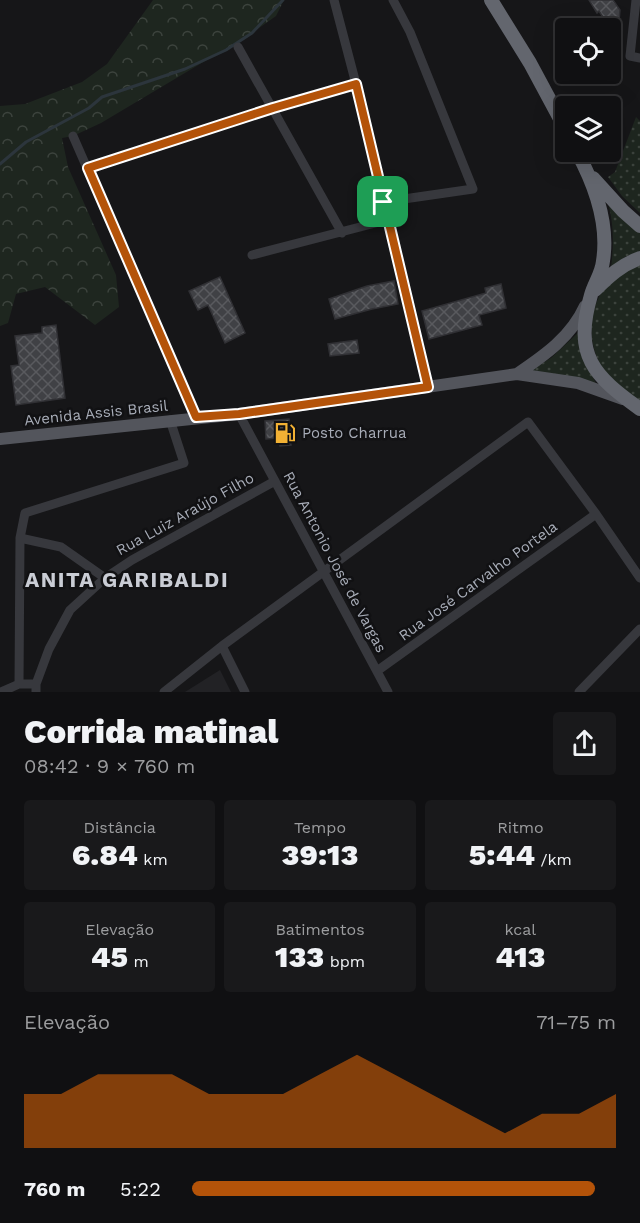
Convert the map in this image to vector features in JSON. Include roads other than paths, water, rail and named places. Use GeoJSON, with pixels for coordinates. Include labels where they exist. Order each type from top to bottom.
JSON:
{"type":"FeatureCollection","features":[{"type":"Feature","properties":{"kind":"highway"},"geometry":{"type":"LineString","coordinates":[[491,0],[530,63],[555,110]]}},
{"type":"Feature","properties":{"kind":"highway"},"geometry":{"type":"LineString","coordinates":[[582,162],[589,174],[603,224],[604,243],[603,263],[587,311],[585,333],[591,361],[601,378],[640,409]]}},
{"type":"Feature","properties":{"kind":"highway"},"geometry":{"type":"LineString","coordinates":[[589,174],[640,226]]}},
{"type":"Feature","properties":{"kind":"highway"},"geometry":{"type":"LineString","coordinates":[[592,293],[612,273],[628,262],[640,258]]}},
{"type":"Feature","properties":{"kind":"main road","name":"Avenida Assis Brasil"},"geometry":{"type":"LineString","coordinates":[[517,374],[570,332],[592,293]]}},
{"type":"Feature","properties":{"kind":"main road","name":"Avenida Assis Brasil"},"geometry":{"type":"LineString","coordinates":[[0,439],[239,414],[517,374],[578,383],[634,402]]}},
{"type":"Feature","properties":{"kind":"street"},"geometry":{"type":"LineString","coordinates":[[334,0],[428,387]]}},
{"type":"Feature","properties":{"kind":"street"},"geometry":{"type":"LineString","coordinates":[[383,202],[473,189],[410,33],[393,0]]}},
{"type":"Feature","properties":{"kind":"street"},"geometry":{"type":"LineString","coordinates":[[635,57],[636,0]]}},
{"type":"Feature","properties":{"kind":"street"},"geometry":{"type":"LineString","coordinates":[[238,47],[342,233]]}},
{"type":"Feature","properties":{"kind":"street"},"geometry":{"type":"LineString","coordinates":[[88,168],[273,108],[356,84]]}},
{"type":"Feature","properties":{"kind":"street"},"geometry":{"type":"LineString","coordinates":[[73,136],[196,417]]}},
{"type":"Feature","properties":{"kind":"street"},"geometry":{"type":"LineString","coordinates":[[252,255],[387,220]]}},
{"type":"Feature","properties":{"kind":"street","name":"Rua Antonio José de Vargas"},"geometry":{"type":"LineString","coordinates":[[239,414],[388,692]]}},
{"type":"Feature","properties":{"kind":"street"},"geometry":{"type":"LineString","coordinates":[[19,684],[20,538],[25,513],[184,462],[170,420]]}},
{"type":"Feature","properties":{"kind":"street"},"geometry":{"type":"LineString","coordinates":[[164,692],[222,646],[528,422],[596,514],[640,579]]}},
{"type":"Feature","properties":{"kind":"street","name":"Rua Luiz Araújo Filho"},"geometry":{"type":"LineString","coordinates":[[36,688],[49,649],[70,609],[105,578],[142,554],[275,481]]}},
{"type":"Feature","properties":{"kind":"street","name":"Rua José Carvalho Portela"},"geometry":{"type":"LineString","coordinates":[[376,671],[596,514]]}},
{"type":"Feature","properties":{"kind":"street"},"geometry":{"type":"LineString","coordinates":[[20,538],[61,547],[105,578]]}},
{"type":"Feature","properties":{"kind":"street"},"geometry":{"type":"LineString","coordinates":[[579,692],[640,629]]}},
{"type":"Feature","properties":{"kind":"street"},"geometry":{"type":"LineString","coordinates":[[222,646],[244,692]]}},
{"type":"Feature","properties":{"kind":"street"},"geometry":{"type":"LineString","coordinates":[[1,692],[19,684],[36,688]]}},
{"type":"Feature","properties":{"kind":"waterway"},"geometry":{"type":"LineString","coordinates":[[0,164],[26,142],[89,108],[102,97],[185,69],[226,50],[252,33],[283,0]]}},
{"type":"Feature","properties":{"kind":"place","name":"Posto Charrua"},"geometry":{"type":"Point","coordinates":[285,433]}},
{"type":"Feature","properties":{"kind":"district","name":"ANITA GARIBALDI"},"geometry":{"type":"Point","coordinates":[127,579]}}]}
